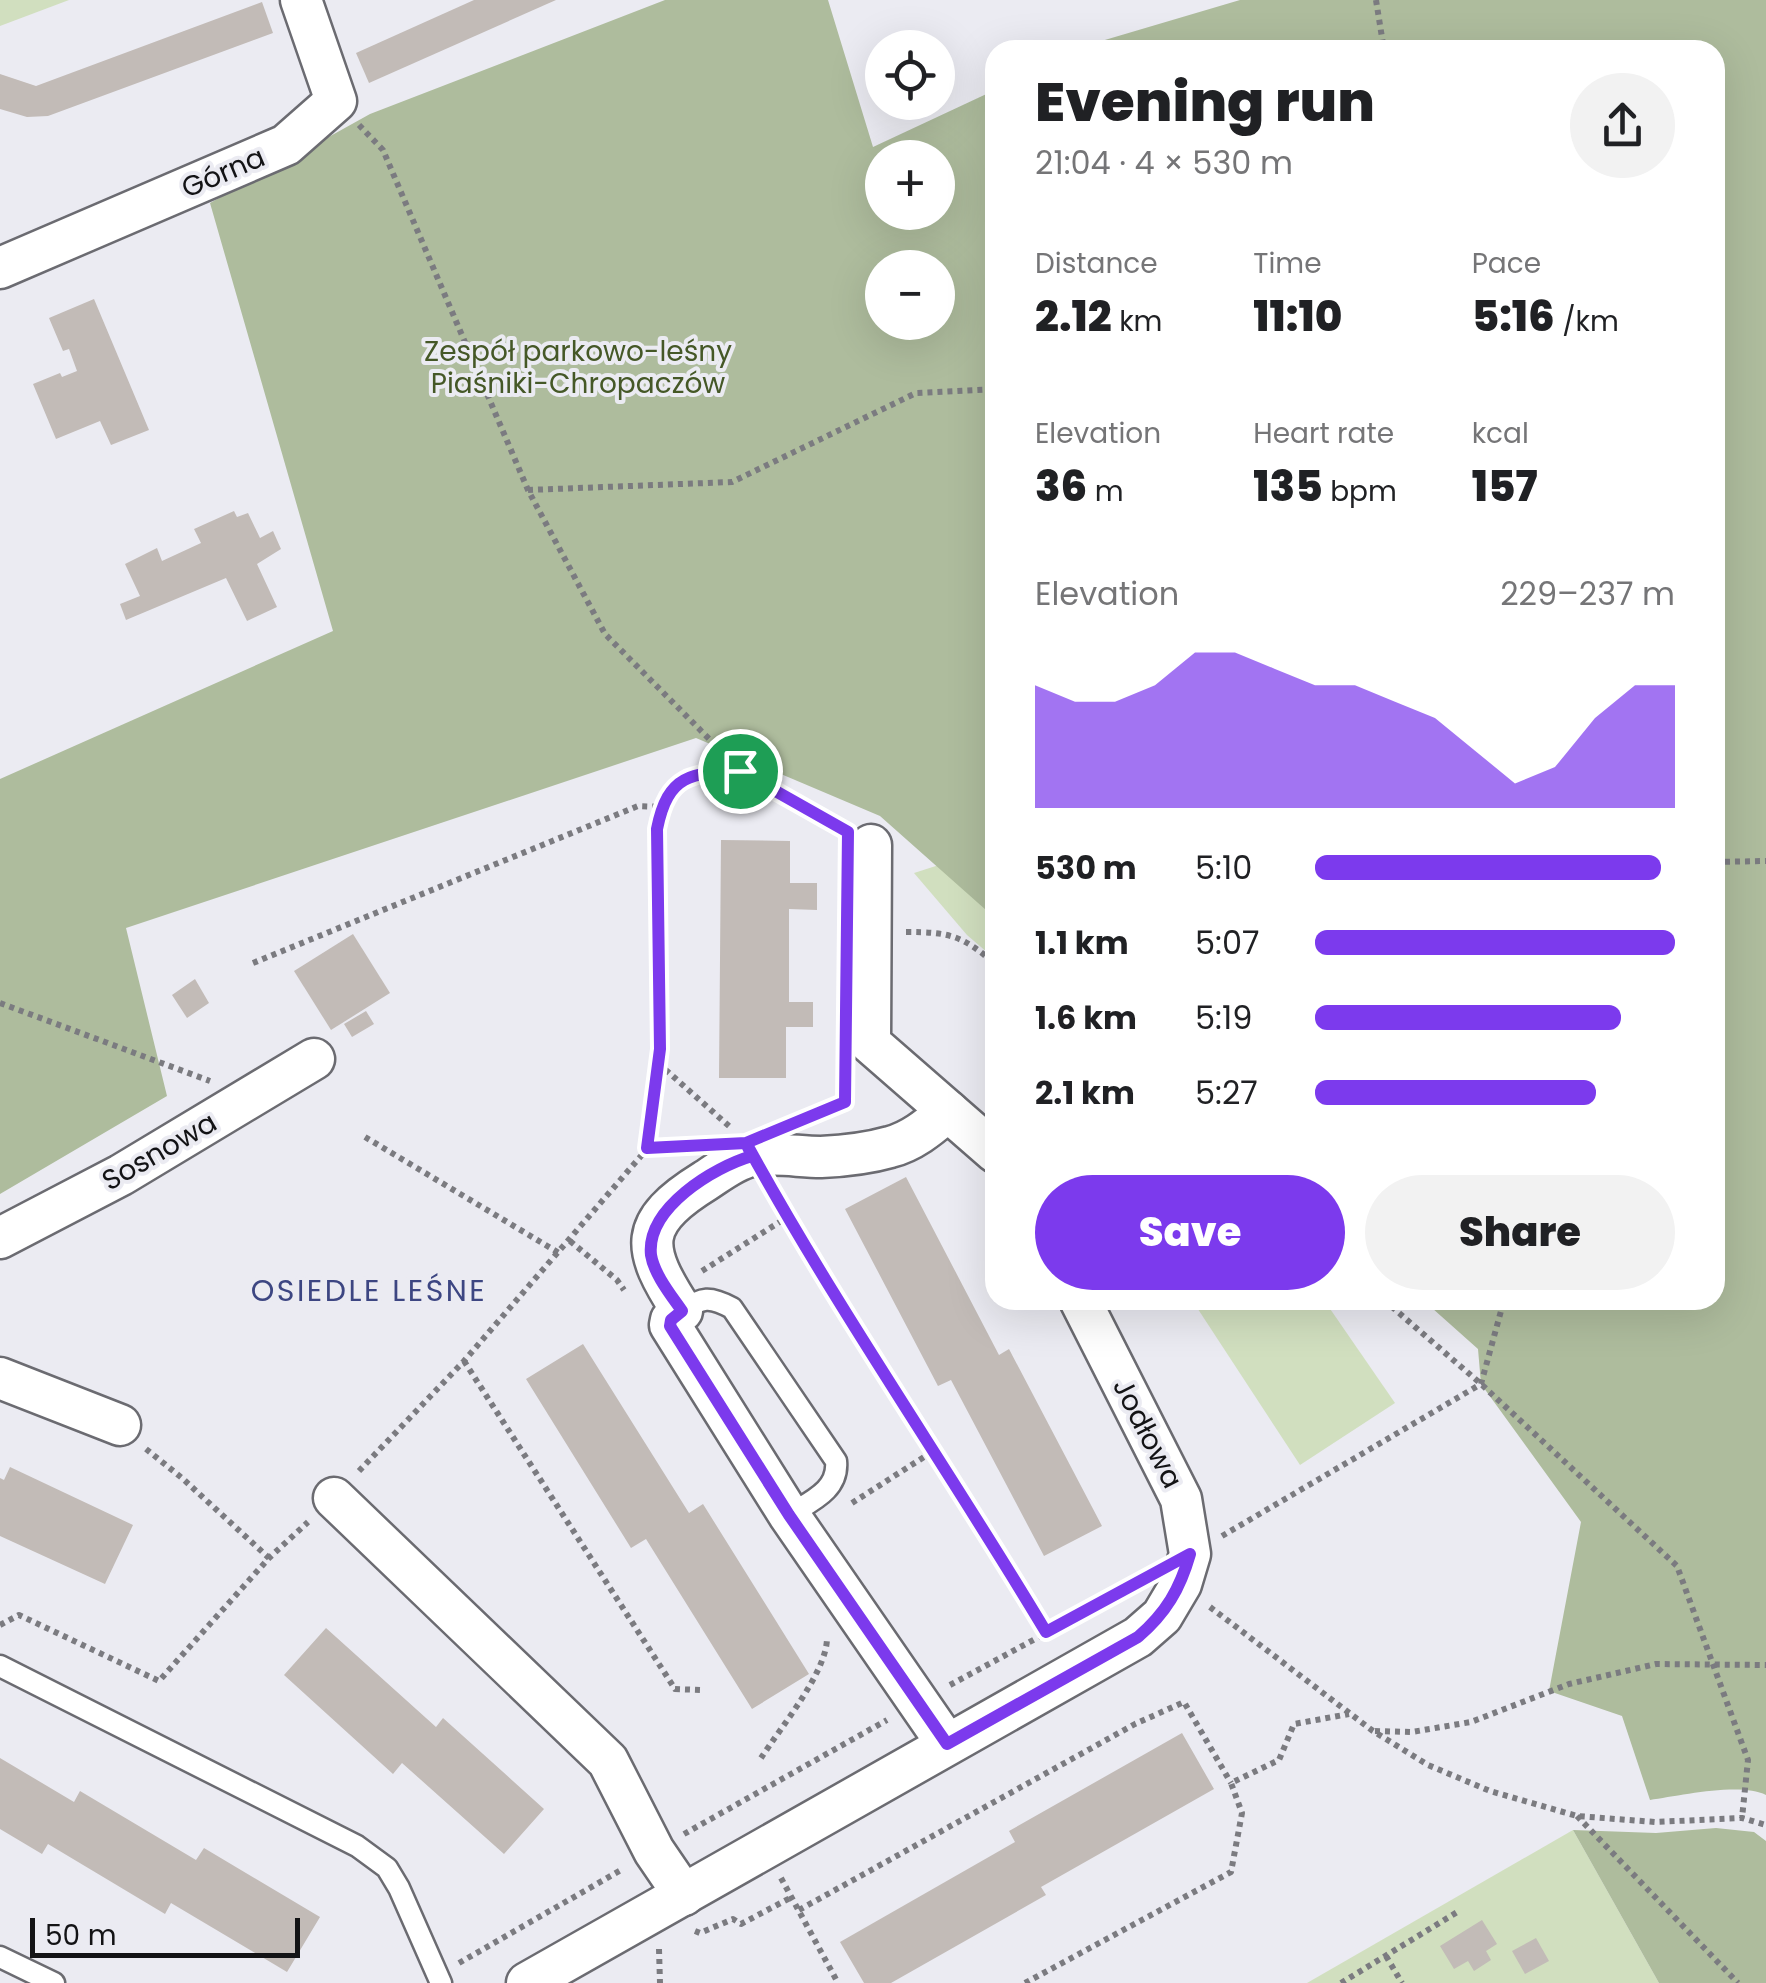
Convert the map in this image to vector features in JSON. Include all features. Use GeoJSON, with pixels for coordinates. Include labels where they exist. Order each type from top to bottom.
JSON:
{"type":"FeatureCollection","features":[{"type":"Feature","properties":{"kind":"street"},"geometry":{"type":"LineString","coordinates":[[301,0],[336,101]]}},
{"type":"Feature","properties":{"kind":"street","name":"Górna"},"geometry":{"type":"LineString","coordinates":[[0,268],[286,145],[336,101]]}},
{"type":"Feature","properties":{"kind":"street"},"geometry":{"type":"LineString","coordinates":[[859,843],[870,1042],[985,1143]]}},
{"type":"Feature","properties":{"kind":"street","name":"Sosnowa"},"geometry":{"type":"LineString","coordinates":[[0,1238],[121,1175],[314,1059]]}},
{"type":"Feature","properties":{"kind":"street"},"geometry":{"type":"LineString","coordinates":[[947,1744],[789,1515],[670,1326],[682,1311],[661,1280],[651,1256],[658,1220],[672,1202],[749,1149],[824,1157],[890,1148],[917,1136],[948,1111]]}},
{"type":"Feature","properties":{"kind":"street","name":"Jodłowa"},"geometry":{"type":"LineString","coordinates":[[1085,1310],[1181,1499],[1186,1570]]}},
{"type":"Feature","properties":{"kind":"street"},"geometry":{"type":"LineString","coordinates":[[0,1378],[120,1425]]}},
{"type":"Feature","properties":{"kind":"street"},"geometry":{"type":"LineString","coordinates":[[334,1498],[608,1761],[654,1851],[684,1895]]}},
{"type":"Feature","properties":{"kind":"street"},"geometry":{"type":"LineString","coordinates":[[527,1983],[1138,1637],[1162,1616],[1186,1570]]}},
{"type":"Feature","properties":{"kind":"lane"},"geometry":{"type":"LineString","coordinates":[[682,1311],[700,1298],[714,1298],[732,1308],[836,1461],[837,1472],[831,1485],[789,1515]]}},
{"type":"Feature","properties":{"kind":"lane"},"geometry":{"type":"LineString","coordinates":[[0,1666],[357,1846],[387,1868],[440,1979]]}},
{"type":"Feature","properties":{"kind":"lane"},"geometry":{"type":"LineString","coordinates":[[0,1957],[54,1983]]}},
{"type":"Feature","properties":{"kind":"path"},"geometry":{"type":"LineString","coordinates":[[1376,0],[1382,40]]}},
{"type":"Feature","properties":{"kind":"path"},"geometry":{"type":"LineString","coordinates":[[336,101],[383,150],[528,490],[605,634],[740,771],[848,832],[859,843]]}},
{"type":"Feature","properties":{"kind":"path"},"geometry":{"type":"LineString","coordinates":[[528,490],[732,482],[916,394],[985,390]]}},
{"type":"Feature","properties":{"kind":"path"},"geometry":{"type":"LineString","coordinates":[[700,1690],[675,1688],[464,1361],[560,1254],[647,1148],[658,1063],[657,829],[662,807],[681,783],[696,773],[740,771]]}},
{"type":"Feature","properties":{"kind":"path"},"geometry":{"type":"LineString","coordinates":[[253,963],[638,806],[662,807]]}},
{"type":"Feature","properties":{"kind":"path"},"geometry":{"type":"LineString","coordinates":[[1725,862],[1766,861]]}},
{"type":"Feature","properties":{"kind":"path"},"geometry":{"type":"LineString","coordinates":[[905,932],[954,934],[985,955]]}},
{"type":"Feature","properties":{"kind":"path"},"geometry":{"type":"LineString","coordinates":[[0,1003],[218,1084],[240,1104]]}},
{"type":"Feature","properties":{"kind":"path"},"geometry":{"type":"LineString","coordinates":[[795,1122],[845,1102],[845,1058]]}},
{"type":"Feature","properties":{"kind":"path"},"geometry":{"type":"LineString","coordinates":[[658,1063],[749,1149],[786,1218],[1046,1632]]}},
{"type":"Feature","properties":{"kind":"path"},"geometry":{"type":"LineString","coordinates":[[365,1138],[560,1254]]}},
{"type":"Feature","properties":{"kind":"path"},"geometry":{"type":"LineString","coordinates":[[647,1148],[749,1149]]}},
{"type":"Feature","properties":{"kind":"path"},"geometry":{"type":"LineString","coordinates":[[699,1273],[786,1218]]}},
{"type":"Feature","properties":{"kind":"path"},"geometry":{"type":"LineString","coordinates":[[1396,1310],[1676,1566],[1748,1760],[1742,1818]]}},
{"type":"Feature","properties":{"kind":"path"},"geometry":{"type":"LineString","coordinates":[[440,1979],[654,1851],[1046,1632],[1186,1570],[1481,1384],[1501,1310]]}},
{"type":"Feature","properties":{"kind":"path"},"geometry":{"type":"LineString","coordinates":[[120,1425],[269,1558]]}},
{"type":"Feature","properties":{"kind":"path"},"geometry":{"type":"LineString","coordinates":[[842,1509],[935,1450]]}},
{"type":"Feature","properties":{"kind":"path"},"geometry":{"type":"LineString","coordinates":[[1186,1570],[1349,1714],[1428,1764],[1490,1790],[1577,1816],[1655,1822],[1742,1818],[1766,1826]]}},
{"type":"Feature","properties":{"kind":"path"},"geometry":{"type":"LineString","coordinates":[[0,1625],[19,1615],[158,1680],[203,1631]]}},
{"type":"Feature","properties":{"kind":"path"},"geometry":{"type":"LineString","coordinates":[[1373,1732],[1412,1732],[1471,1722],[1568,1684],[1656,1664],[1766,1665]]}},
{"type":"Feature","properties":{"kind":"path"},"geometry":{"type":"LineString","coordinates":[[800,1910],[1135,1724],[1184,1702],[1231,1784],[1242,1813],[1231,1872],[1025,1983]]}},
{"type":"Feature","properties":{"kind":"path"},"geometry":{"type":"LineString","coordinates":[[1231,1784],[1278,1760],[1294,1724],[1349,1714]]}},
{"type":"Feature","properties":{"kind":"path"},"geometry":{"type":"LineString","coordinates":[[1577,1816],[1738,1983]]}},
{"type":"Feature","properties":{"kind":"path"},"geometry":{"type":"LineString","coordinates":[[780,1876],[838,1983]]}},
{"type":"Feature","properties":{"kind":"path"},"geometry":{"type":"LineString","coordinates":[[1341,1983],[1459,1911]]}},
{"type":"Feature","properties":{"kind":"path"},"geometry":{"type":"LineString","coordinates":[[660,1945],[660,1983]]}},
{"type":"Feature","properties":{"kind":"path"},"geometry":{"type":"LineString","coordinates":[[1386,1956],[1402,1983]]}},
{"type":"Feature","properties":{"kind":"green space"},"geometry":{"type":"Polygon","coordinates":[[[0,0],[69,0],[0,26],[0,0]]]}},
{"type":"Feature","properties":{"kind":"green space","name":"Zespół parkowo-leśny Piaśniki-Chropaczów"},"geometry":{"type":"Polygon","coordinates":[[[665,0],[828,0],[871,140],[865,140],[865,230],[955,230],[955,140],[888,140],[931,120],[955,120],[955,109],[985,95],[985,909],[880,816],[696,738],[126,928],[167,1096],[0,1194],[0,779],[333,631],[210,203],[370,114],[665,0]]]}},
{"type":"Feature","properties":{"kind":"green space"},"geometry":{"type":"Polygon","coordinates":[[[1240,0],[1766,0],[1766,1795],[1726,1790],[1650,1800],[1622,1716],[1549,1691],[1581,1522],[1481,1384],[1478,1349],[1434,1310],[1725,1310],[1725,40],[1105,40],[1240,0]]]}},
{"type":"Feature","properties":{"kind":"green space"},"geometry":{"type":"Polygon","coordinates":[[[985,850],[985,950],[967,935],[914,873],[985,850]]]}},
{"type":"Feature","properties":{"kind":"green space"},"geometry":{"type":"Polygon","coordinates":[[[1199,1310],[1331,1310],[1395,1403],[1300,1465],[1199,1310]]]}},
{"type":"Feature","properties":{"kind":"green space"},"geometry":{"type":"Polygon","coordinates":[[[1716,1828],[1754,1832],[1766,1841],[1766,1983],[1659,1983],[1573,1830],[1656,1833],[1716,1828]]]}},
{"type":"Feature","properties":{"kind":"green space"},"geometry":{"type":"Polygon","coordinates":[[[1573,1830],[1659,1983],[1307,1983],[1573,1830]]]}},
{"type":"Feature","properties":{"kind":"building"},"geometry":{"type":"Polygon","coordinates":[[[474,0],[556,0],[369,83],[356,53],[474,0]]]}},
{"type":"Feature","properties":{"kind":"building"},"geometry":{"type":"Polygon","coordinates":[[[262,2],[273,33],[48,116],[27,117],[0,109],[0,74],[36,86],[262,2]]]}},
{"type":"Feature","properties":{"kind":"building"},"geometry":{"type":"Polygon","coordinates":[[[94,299],[149,430],[111,445],[100,421],[56,439],[33,384],[77,371],[69,349],[63,351],[49,318],[94,299]]]}},
{"type":"Feature","properties":{"kind":"building"},"geometry":{"type":"Polygon","coordinates":[[[234,511],[237,517],[248,513],[260,538],[273,531],[281,549],[257,564],[277,607],[247,621],[226,578],[126,620],[120,604],[140,596],[125,564],[157,548],[162,561],[201,543],[194,529],[234,511]]]}},
{"type":"Feature","properties":{"kind":"building"},"geometry":{"type":"Polygon","coordinates":[[[721,840],[790,841],[790,883],[817,883],[817,910],[789,909],[789,1002],[813,1002],[813,1027],[786,1027],[786,1078],[719,1078],[721,840]]]}},
{"type":"Feature","properties":{"kind":"building"},"geometry":{"type":"Polygon","coordinates":[[[353,934],[390,993],[331,1030],[294,971],[353,934]]]}},
{"type":"Feature","properties":{"kind":"building"},"geometry":{"type":"Polygon","coordinates":[[[195,979],[209,1003],[187,1018],[172,995],[195,979]]]}},
{"type":"Feature","properties":{"kind":"building"},"geometry":{"type":"Polygon","coordinates":[[[366,1011],[374,1024],[352,1037],[344,1024],[366,1011]]]}},
{"type":"Feature","properties":{"kind":"building"},"geometry":{"type":"Polygon","coordinates":[[[906,1177],[999,1355],[1009,1349],[1102,1526],[1044,1556],[951,1380],[938,1386],[845,1209],[906,1177]]]}},
{"type":"Feature","properties":{"kind":"building"},"geometry":{"type":"Polygon","coordinates":[[[583,1344],[689,1513],[703,1504],[809,1674],[752,1709],[646,1539],[631,1548],[526,1379],[583,1344]]]}},
{"type":"Feature","properties":{"kind":"building"},"geometry":{"type":"Polygon","coordinates":[[[10,1467],[133,1525],[105,1584],[0,1536],[0,1478],[4,1480],[10,1467]]]}},
{"type":"Feature","properties":{"kind":"building"},"geometry":{"type":"Polygon","coordinates":[[[326,1628],[436,1727],[443,1718],[544,1809],[504,1854],[402,1763],[393,1774],[284,1675],[326,1628]]]}},
{"type":"Feature","properties":{"kind":"building"},"geometry":{"type":"Polygon","coordinates":[[[1182,1733],[1214,1789],[1041,1887],[1046,1895],[891,1983],[864,1983],[840,1942],[1015,1842],[1009,1831],[1182,1733]]]}},
{"type":"Feature","properties":{"kind":"building"},"geometry":{"type":"Polygon","coordinates":[[[0,1758],[74,1802],[80,1791],[196,1860],[204,1848],[320,1917],[287,1972],[171,1903],[165,1914],[48,1844],[42,1854],[0,1829],[0,1758]]]}},
{"type":"Feature","properties":{"kind":"building"},"geometry":{"type":"Polygon","coordinates":[[[1482,1920],[1497,1944],[1486,1951],[1491,1960],[1474,1971],[1468,1961],[1454,1969],[1440,1946],[1482,1920]]]}},
{"type":"Feature","properties":{"kind":"building"},"geometry":{"type":"Polygon","coordinates":[[[1536,1938],[1549,1961],[1525,1974],[1512,1951],[1536,1938]]]}},
{"type":"Feature","properties":{"kind":"district","name":"OSIEDLE LEŚNE"},"geometry":{"type":"Point","coordinates":[369,1291]}},
{"type":"Feature","properties":{"kind":"route"},"geometry":{"type":"LineString","coordinates":[[740,771],[696,773],[663,803],[657,829],[660,1049],[647,1148],[746,1143],[786,1218],[1046,1632],[1190,1554],[1182,1584],[1162,1616],[1138,1637],[947,1744],[789,1515],[670,1326],[682,1311],[661,1280],[651,1256],[658,1220],[672,1202],[738,1160],[752,1156],[746,1143],[845,1102],[848,832],[740,771]]}}]}
